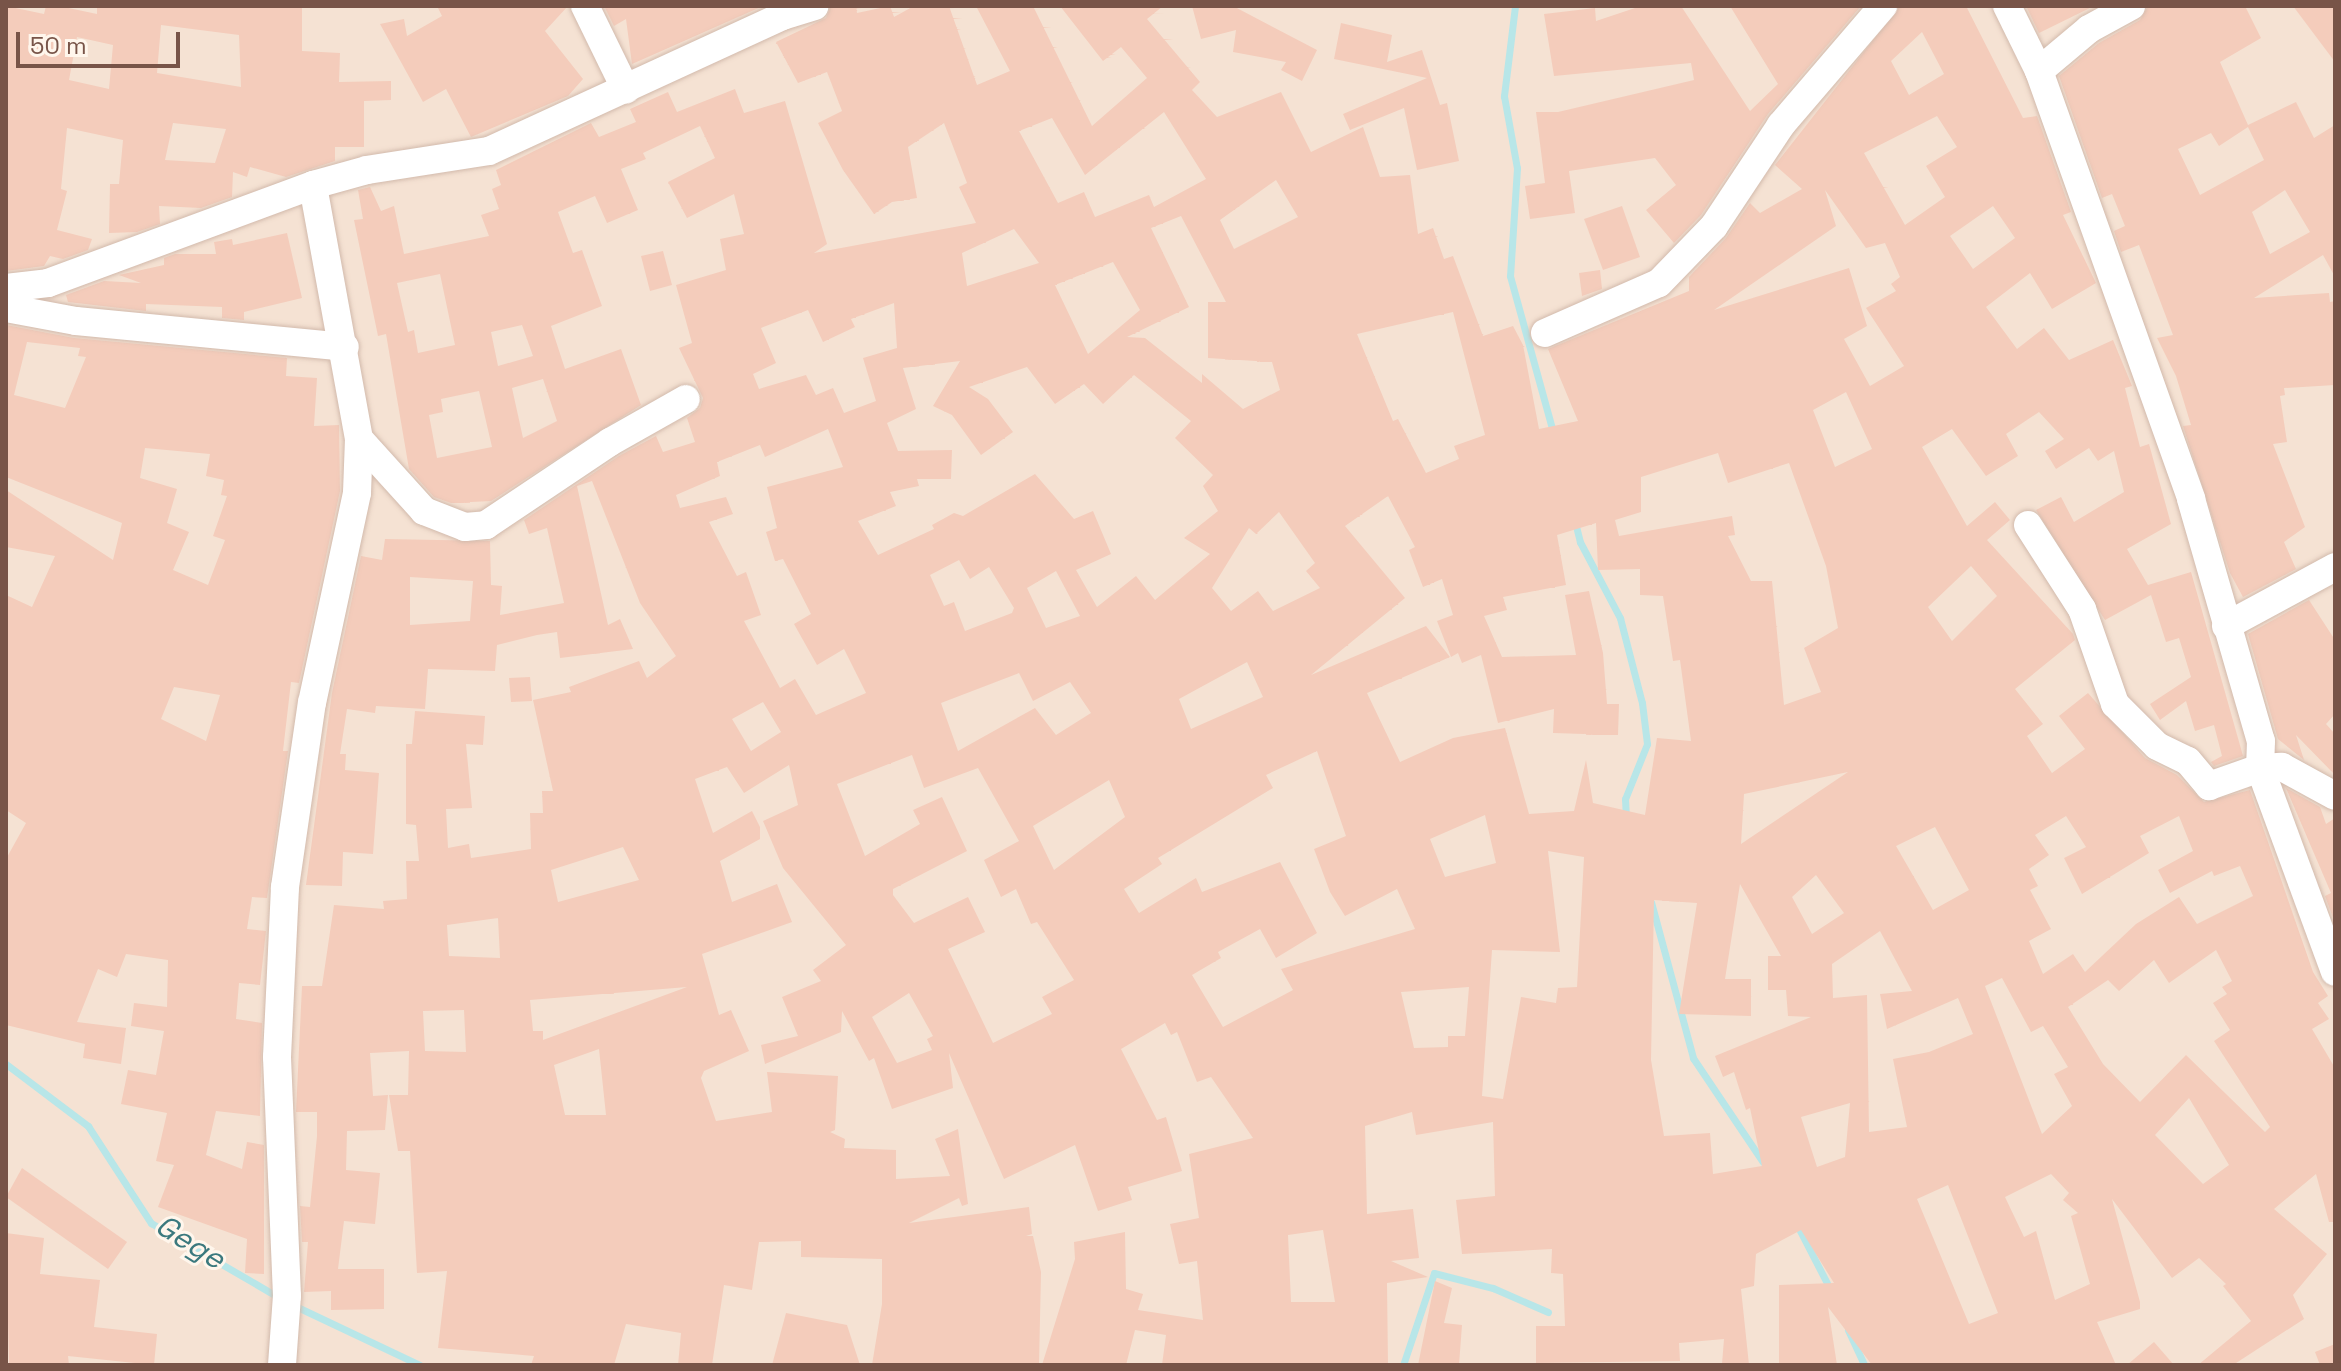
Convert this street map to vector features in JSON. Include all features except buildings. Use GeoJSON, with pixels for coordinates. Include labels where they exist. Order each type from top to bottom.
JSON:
{"type":"FeatureCollection","features":[{"type":"Feature","properties":{"kind":"street"},"geometry":{"type":"LineString","coordinates":[[585,6],[626,90]]}},
{"type":"Feature","properties":{"kind":"street"},"geometry":{"type":"LineString","coordinates":[[6,288],[48,283],[313,185],[367,170],[489,151],[782,16],[814,6]]}},
{"type":"Feature","properties":{"kind":"street"},"geometry":{"type":"LineString","coordinates":[[1545,333],[1659,283],[1714,226],[1781,125],[1883,6]]}},
{"type":"Feature","properties":{"kind":"street"},"geometry":{"type":"LineString","coordinates":[[2007,6],[2039,71],[2191,499],[2261,741],[2260,768],[2335,972]]}},
{"type":"Feature","properties":{"kind":"street"},"geometry":{"type":"LineString","coordinates":[[2039,71],[2089,29],[2131,6]]}},
{"type":"Feature","properties":{"kind":"street"},"geometry":{"type":"LineString","coordinates":[[282,1362],[287,1296],[277,1057],[285,887],[312,703],[357,493],[359,439],[345,347],[313,185]]}},
{"type":"Feature","properties":{"kind":"street"},"geometry":{"type":"LineString","coordinates":[[6,308],[76,321],[345,347]]}},
{"type":"Feature","properties":{"kind":"street"},"geometry":{"type":"LineString","coordinates":[[359,439],[424,511],[465,527],[486,525],[610,442],[686,399]]}},
{"type":"Feature","properties":{"kind":"street"},"geometry":{"type":"LineString","coordinates":[[2028,525],[2082,609],[2115,704],[2157,746],[2188,761],[2209,786],[2260,768],[2293,771],[2335,796]]}},
{"type":"Feature","properties":{"kind":"street"},"geometry":{"type":"LineString","coordinates":[[2226,626],[2335,567]]}},
{"type":"Feature","properties":{"kind":"shaded area"},"geometry":{"type":"Polygon","coordinates":[[[6,6],[2335,6],[2335,1365],[6,1365],[6,6]]]}},
{"type":"Feature","properties":{"kind":"waterway"},"geometry":{"type":"LineString","coordinates":[[1515,6],[1504,96],[1517,168],[1510,276],[1554,436]]}},
{"type":"Feature","properties":{"kind":"waterway"},"geometry":{"type":"LineString","coordinates":[[1575,522],[1580,542],[1620,618],[1642,703],[1647,744],[1625,799],[1626,820]]}},
{"type":"Feature","properties":{"kind":"waterway"},"geometry":{"type":"LineString","coordinates":[[1651,902],[1693,1058],[1763,1162]]}},
{"type":"Feature","properties":{"kind":"waterway","name":"Gege"},"geometry":{"type":"LineString","coordinates":[[6,1064],[88,1126],[151,1223],[278,1297]]}},
{"type":"Feature","properties":{"kind":"waterway"},"geometry":{"type":"LineString","coordinates":[[1797,1225],[1830,1289]]}},
{"type":"Feature","properties":{"kind":"waterway"},"geometry":{"type":"LineString","coordinates":[[1403,1365],[1434,1273],[1493,1288],[1548,1312]]}},
{"type":"Feature","properties":{"kind":"waterway","name":"Gege"},"geometry":{"type":"LineString","coordinates":[[293,1305],[420,1365]]}},
{"type":"Feature","properties":{"kind":"waterway"},"geometry":{"type":"LineString","coordinates":[[1848,1330],[1864,1365]]}}]}
